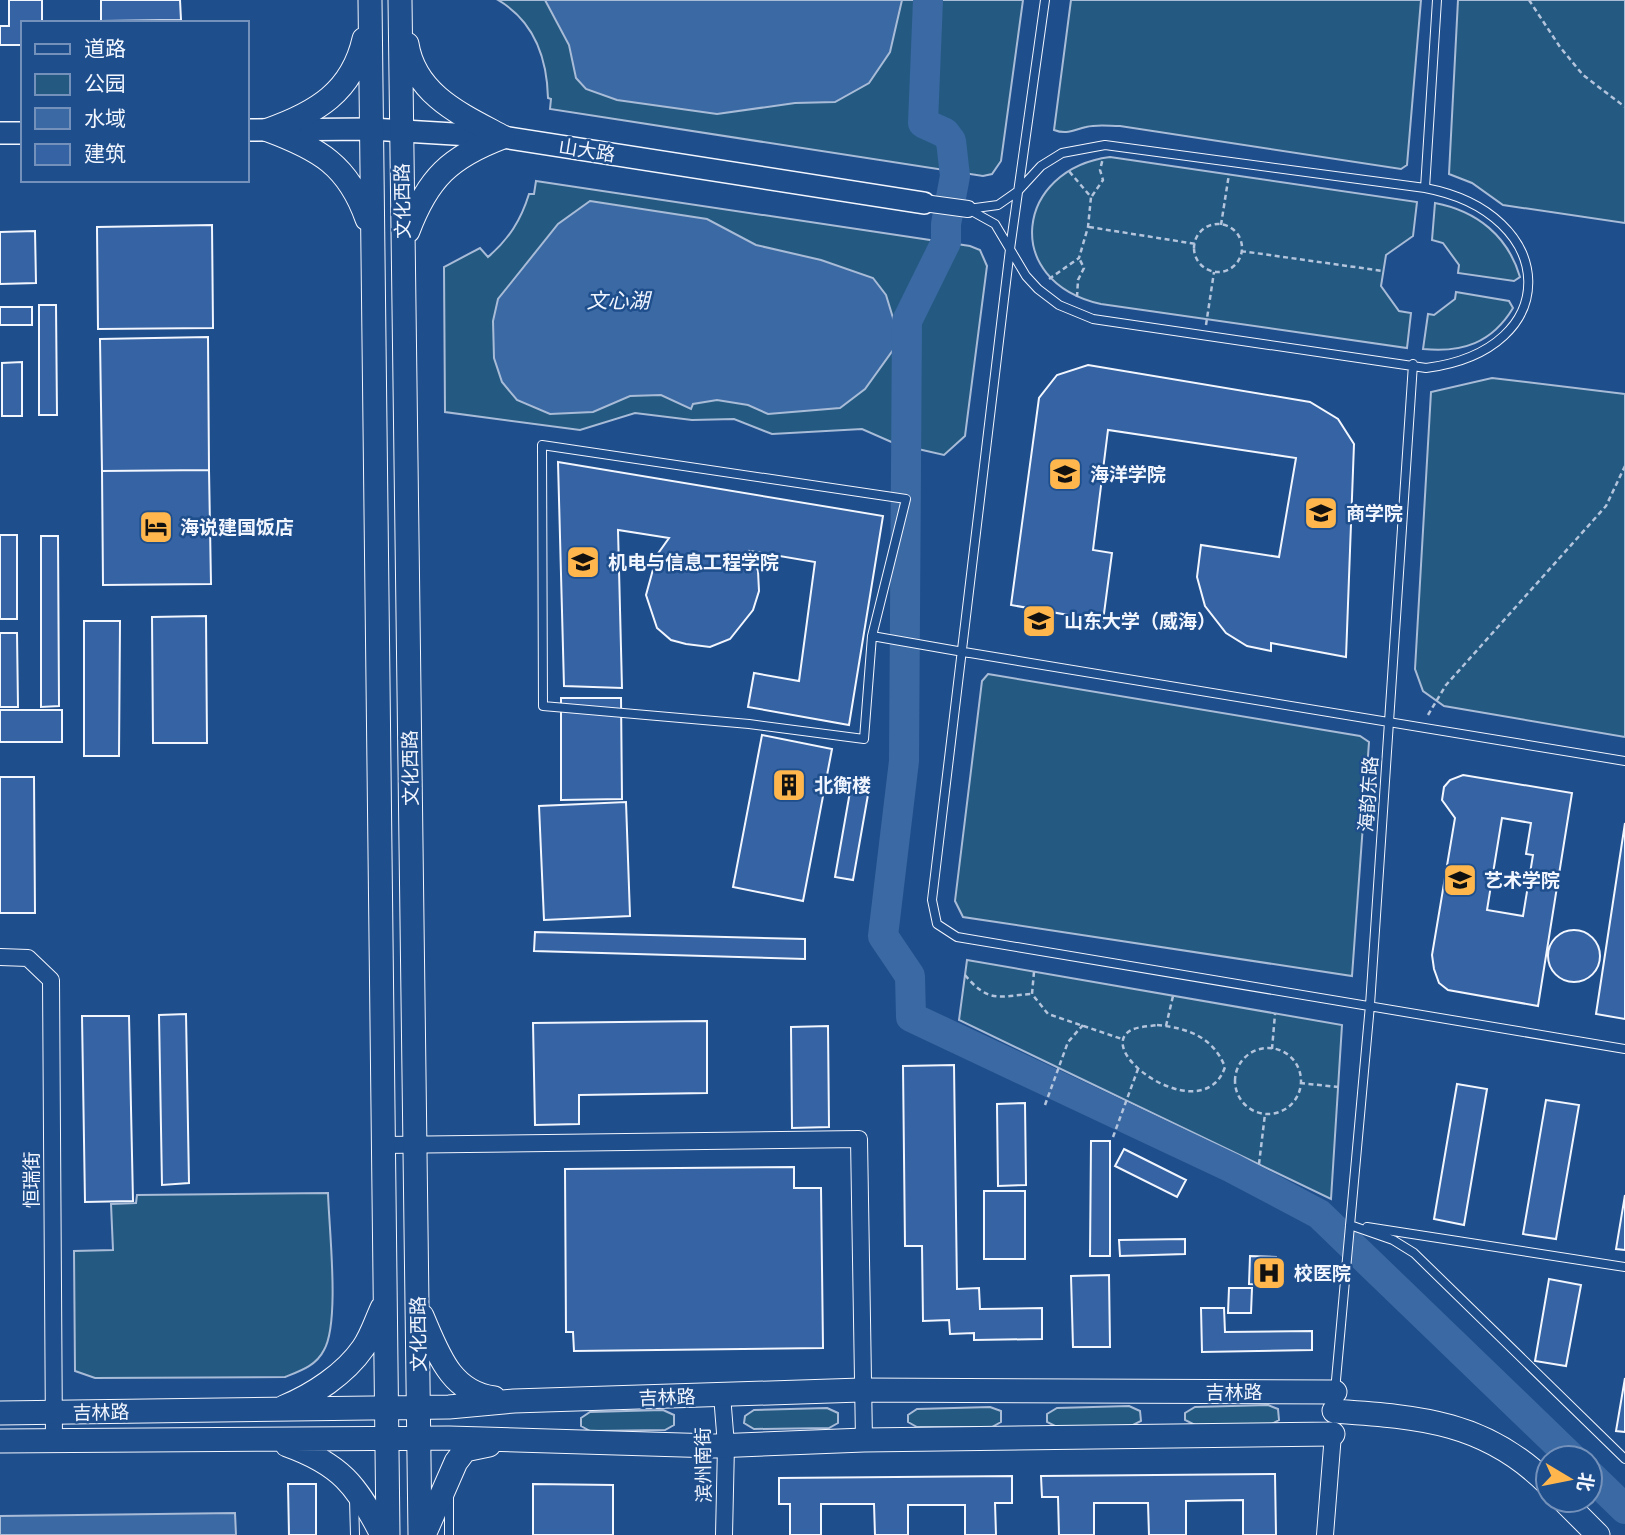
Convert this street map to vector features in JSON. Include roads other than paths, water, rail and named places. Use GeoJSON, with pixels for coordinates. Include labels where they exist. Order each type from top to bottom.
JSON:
{"type":"FeatureCollection","features":[{"type":"Feature","properties":{"kind":"main road","name":"文化西路"},"geometry":{"type":"LineString","coordinates":[[369,0],[388,1535]]}},
{"type":"Feature","properties":{"kind":"main road"},"geometry":{"type":"LineString","coordinates":[[257,130],[312,113],[335,96],[348,81],[363,42],[369,0]]}},
{"type":"Feature","properties":{"kind":"main road","name":"文化西路"},"geometry":{"type":"LineString","coordinates":[[400,0],[414,1146],[422,1535]]}},
{"type":"Feature","properties":{"kind":"main road"},"geometry":{"type":"LineString","coordinates":[[400,0],[409,53],[419,77],[443,103],[503,137]]}},
{"type":"Feature","properties":{"kind":"main road","name":"山大路"},"geometry":{"type":"LineString","coordinates":[[257,130],[371,129],[503,137],[924,203]]}},
{"type":"Feature","properties":{"kind":"main road"},"geometry":{"type":"LineString","coordinates":[[257,130],[295,140],[331,160],[352,183],[368,219],[373,250]]}},
{"type":"Feature","properties":{"kind":"main road"},"geometry":{"type":"LineString","coordinates":[[0,133],[21,133]]}},
{"type":"Feature","properties":{"kind":"main road"},"geometry":{"type":"LineString","coordinates":[[403,244],[418,205],[430,184],[453,161],[475,148],[503,137]]}},
{"type":"Feature","properties":{"kind":"main road"},"geometry":{"type":"LineString","coordinates":[[280,1409],[302,1399],[342,1371],[364,1348],[385,1302]]}},
{"type":"Feature","properties":{"kind":"main road"},"geometry":{"type":"LineString","coordinates":[[417,1304],[454,1380],[477,1396],[514,1401]]}},
{"type":"Feature","properties":{"kind":"main road","name":"吉林路"},"geometry":{"type":"LineString","coordinates":[[0,1413],[420,1407],[514,1401],[861,1390],[1334,1402],[1437,1420],[1487,1438],[1534,1473]]}},
{"type":"Feature","properties":{"kind":"main road","name":"吉林路"},"geometry":{"type":"LineString","coordinates":[[0,1441],[420,1438],[726,1445],[864,1440],[1332,1434]]}},
{"type":"Feature","properties":{"kind":"main road"},"geometry":{"type":"LineString","coordinates":[[274,1440],[321,1457],[343,1474],[382,1535]]}},
{"type":"Feature","properties":{"kind":"main road"},"geometry":{"type":"LineString","coordinates":[[422,1535],[448,1478],[466,1450],[510,1440]]}},
{"type":"Feature","properties":{"kind":"main road"},"geometry":{"type":"LineString","coordinates":[[1577,1514],[1598,1535]]}},
{"type":"Feature","properties":{"kind":"street"},"geometry":{"type":"LineString","coordinates":[[924,203],[968,209]]}},
{"type":"Feature","properties":{"kind":"street","name":"恒瑞街"},"geometry":{"type":"LineString","coordinates":[[0,957],[28,958],[51,981],[54,1440]]}},
{"type":"Feature","properties":{"kind":"street"},"geometry":{"type":"LineString","coordinates":[[383,1145],[859,1139],[861,1390],[864,1440]]}},
{"type":"Feature","properties":{"kind":"street","name":"滨州南街"},"geometry":{"type":"LineString","coordinates":[[722,1395],[726,1445],[724,1535]]}},
{"type":"Feature","properties":{"kind":"street"},"geometry":{"type":"LineString","coordinates":[[1325,1535],[1332,1434]]}},
{"type":"Feature","properties":{"kind":"lane"},"geometry":{"type":"LineString","coordinates":[[1045,0],[1010,249],[965,652],[932,900],[937,924],[957,937],[1625,1049]]}},
{"type":"Feature","properties":{"kind":"lane"},"geometry":{"type":"LineString","coordinates":[[1425,188],[1437,0]]}},
{"type":"Feature","properties":{"kind":"lane"},"geometry":{"type":"LineString","coordinates":[[1105,145],[1425,188],[1467,200],[1496,219],[1518,240],[1527,266],[1528,291],[1520,315],[1505,336],[1480,353],[1456,364],[1426,368],[1093,319],[1059,305],[1026,276],[995,224],[968,209],[998,205],[1018,191],[1041,166],[1062,153],[1105,145]]}},
{"type":"Feature","properties":{"kind":"lane"},"geometry":{"type":"LineString","coordinates":[[1026,276],[1015,244],[1015,218],[1024,192],[1041,166]]}},
{"type":"Feature","properties":{"kind":"lane","name":"海韵东路"},"geometry":{"type":"LineString","coordinates":[[1332,1434],[1370,1005],[1413,364]]}},
{"type":"Feature","properties":{"kind":"lane"},"geometry":{"type":"LineString","coordinates":[[542,445],[906,499],[872,636],[864,739],[749,724],[543,706],[542,445]]}},
{"type":"Feature","properties":{"kind":"lane"},"geometry":{"type":"LineString","coordinates":[[872,636],[1625,761]]}},
{"type":"Feature","properties":{"kind":"lane"},"geometry":{"type":"LineString","coordinates":[[1350,1225],[1625,1267]]}},
{"type":"Feature","properties":{"kind":"lane"},"geometry":{"type":"LineString","coordinates":[[1350,1225],[1393,1240],[1414,1253],[1625,1459]]}},
{"type":"Feature","properties":{"kind":"lane"},"geometry":{"type":"LineString","coordinates":[[448,1478],[449,1535]]}},
{"type":"Feature","properties":{"kind":"lane"},"geometry":{"type":"LineString","coordinates":[[354,1489],[355,1535]]}},
{"type":"Feature","properties":{"kind":"water"},"geometry":{"type":"Polygon","coordinates":[[[545,0],[902,0],[890,52],[869,83],[835,102],[795,103],[717,114],[617,100],[586,89],[576,78],[569,45],[545,0]]]}},
{"type":"Feature","properties":{"kind":"water","name":"文心湖"},"geometry":{"type":"Polygon","coordinates":[[[590,201],[707,219],[756,245],[821,260],[873,278],[886,295],[897,331],[893,350],[865,389],[840,408],[768,414],[748,405],[717,400],[693,404],[691,409],[661,395],[630,396],[593,412],[550,414],[517,400],[502,382],[494,358],[493,321],[498,299],[558,224],[590,201]]]}},
{"type":"Feature","properties":{"kind":"water"},"geometry":{"type":"Polygon","coordinates":[[[235,1513],[236,1535],[0,1535],[0,1516],[235,1513]]]}},
{"type":"Feature","properties":{"kind":"waterway"},"geometry":{"type":"LineString","coordinates":[[928,0],[923,123],[945,133],[951,141],[955,176],[946,224],[946,242],[907,321],[904,761],[883,936],[910,976],[911,1017],[1232,1168],[1319,1214],[1557,1444]]}},
{"type":"Feature","properties":{"kind":"waterway"},"geometry":{"type":"LineString","coordinates":[[1604,1489],[1625,1509]]}},
{"type":"Feature","properties":{"kind":"place","name":"海洋学院"},"geometry":{"type":"Point","coordinates":[1065,474]}},
{"type":"Feature","properties":{"kind":"place","name":"商学院"},"geometry":{"type":"Point","coordinates":[1321,513]}},
{"type":"Feature","properties":{"kind":"place","name":"海说建国饭店"},"geometry":{"type":"Point","coordinates":[156,527]}},
{"type":"Feature","properties":{"kind":"place","name":"机电与信息工程学院"},"geometry":{"type":"Point","coordinates":[583,562]}},
{"type":"Feature","properties":{"kind":"place","name":"山东大学（威海）"},"geometry":{"type":"Point","coordinates":[1039,621]}},
{"type":"Feature","properties":{"kind":"place","name":"北衡楼"},"geometry":{"type":"Point","coordinates":[789,785]}},
{"type":"Feature","properties":{"kind":"place","name":"艺术学院"},"geometry":{"type":"Point","coordinates":[1460,880]}},
{"type":"Feature","properties":{"kind":"place","name":"校医院"},"geometry":{"type":"Point","coordinates":[1269,1273]}}]}
